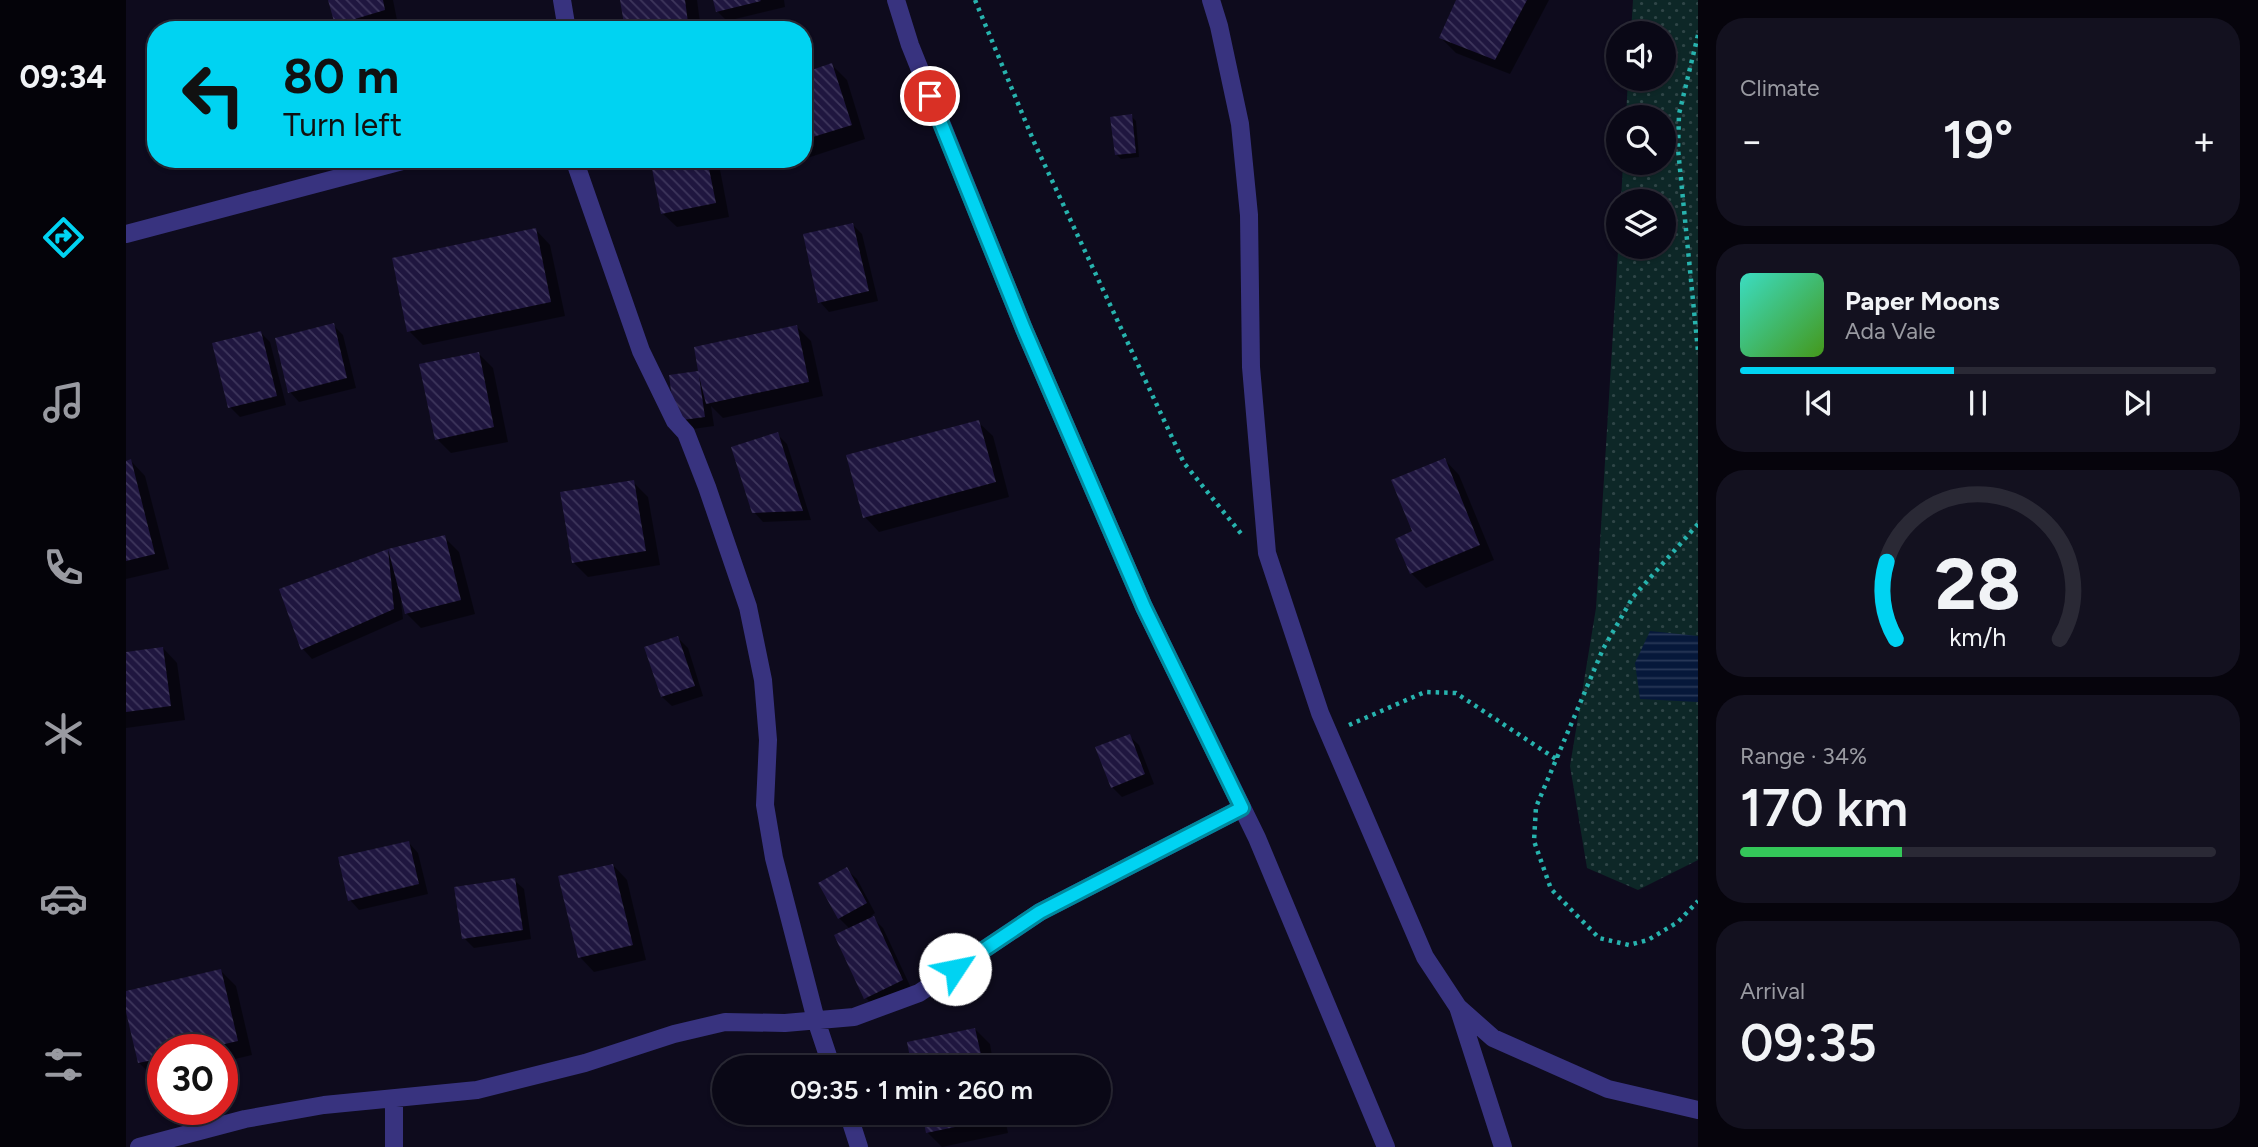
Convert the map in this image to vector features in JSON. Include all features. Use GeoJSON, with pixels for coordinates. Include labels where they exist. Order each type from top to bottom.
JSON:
{"type":"FeatureCollection","features":[{"type":"Feature","properties":{"kind":"street"},"geometry":{"type":"LineString","coordinates":[[562,0],[566,21]]}},
{"type":"Feature","properties":{"kind":"street"},"geometry":{"type":"LineString","coordinates":[[897,0],[910,44],[1035,355],[1144,607],[1257,838],[1386,1147]]}},
{"type":"Feature","properties":{"kind":"street"},"geometry":{"type":"LineString","coordinates":[[1211,0],[1240,124],[1249,215],[1251,367],[1267,553],[1320,713],[1425,957],[1458,1007],[1493,1038],[1608,1089],[1698,1110]]}},
{"type":"Feature","properties":{"kind":"street"},"geometry":{"type":"LineString","coordinates":[[126,234],[376,168]]}},
{"type":"Feature","properties":{"kind":"street"},"geometry":{"type":"LineString","coordinates":[[577,168],[641,351],[675,421],[686,433],[748,607],[763,680],[768,740],[765,805],[774,858],[828,1055]]}},
{"type":"Feature","properties":{"kind":"street"},"geometry":{"type":"LineString","coordinates":[[139,1147],[245,1119],[324,1105],[477,1090],[584,1063],[674,1034],[726,1022],[785,1023],[854,1017],[919,993],[1040,912],[1242,808]]}},
{"type":"Feature","properties":{"kind":"street"},"geometry":{"type":"LineString","coordinates":[[1458,1007],[1503,1147]]}},
{"type":"Feature","properties":{"kind":"street"},"geometry":{"type":"LineString","coordinates":[[394,1099],[394,1147]]}},
{"type":"Feature","properties":{"kind":"street"},"geometry":{"type":"LineString","coordinates":[[852,1125],[859,1147]]}},
{"type":"Feature","properties":{"kind":"path"},"geometry":{"type":"LineString","coordinates":[[975,0],[1034,142],[1184,463],[1244,538]]}},
{"type":"Feature","properties":{"kind":"path"},"geometry":{"type":"LineString","coordinates":[[1698,35],[1679,114],[1678,149],[1698,351]]}},
{"type":"Feature","properties":{"kind":"path"},"geometry":{"type":"LineString","coordinates":[[1698,524],[1633,597],[1603,649],[1536,807],[1534,841],[1551,889],[1599,938],[1629,945],[1648,940],[1678,922],[1698,901]]}},
{"type":"Feature","properties":{"kind":"path"},"geometry":{"type":"LineString","coordinates":[[1329,734],[1424,692],[1456,693],[1556,759]]}},
{"type":"Feature","properties":{"kind":"green space"},"geometry":{"type":"Polygon","coordinates":[[[1633,0],[1698,0],[1698,860],[1638,890],[1587,868],[1570,766],[1596,608],[1618,259],[1676,259],[1676,189],[1622,189],[1622,175],[1676,175],[1676,105],[1627,105],[1627,91],[1676,91],[1676,21],[1632,21],[1633,0]]]}},
{"type":"Feature","properties":{"kind":"water"},"geometry":{"type":"Polygon","coordinates":[[[1650,631],[1698,636],[1698,702],[1640,699],[1635,663],[1650,631]]]}},
{"type":"Feature","properties":{"kind":"building"},"geometry":{"type":"Polygon","coordinates":[[[328,0],[383,0],[385,10],[348,21],[334,21],[328,0]]]}},
{"type":"Feature","properties":{"kind":"building"},"geometry":{"type":"Polygon","coordinates":[[[620,0],[685,0],[688,21],[624,21],[620,0]]]}},
{"type":"Feature","properties":{"kind":"building"},"geometry":{"type":"Polygon","coordinates":[[[713,0],[760,0],[761,1],[716,12],[713,0]]]}},
{"type":"Feature","properties":{"kind":"building"},"geometry":{"type":"Polygon","coordinates":[[[1456,0],[1527,0],[1495,60],[1439,38],[1456,0]]]}},
{"type":"Feature","properties":{"kind":"building"},"geometry":{"type":"Polygon","coordinates":[[[832,63],[852,125],[812,137],[812,70],[832,63]]]}},
{"type":"Feature","properties":{"kind":"building"},"geometry":{"type":"Polygon","coordinates":[[[1132,114],[1136,153],[1115,155],[1110,117],[1132,114]]]}},
{"type":"Feature","properties":{"kind":"building"},"geometry":{"type":"Polygon","coordinates":[[[652,168],[709,168],[716,203],[661,214],[652,168]]]}},
{"type":"Feature","properties":{"kind":"building"},"geometry":{"type":"Polygon","coordinates":[[[853,223],[869,291],[818,303],[803,234],[853,223]]]}},
{"type":"Feature","properties":{"kind":"building"},"geometry":{"type":"Polygon","coordinates":[[[536,228],[551,302],[407,332],[392,258],[536,228]]]}},
{"type":"Feature","properties":{"kind":"building"},"geometry":{"type":"Polygon","coordinates":[[[334,323],[347,378],[288,393],[275,338],[334,323]]]}},
{"type":"Feature","properties":{"kind":"building"},"geometry":{"type":"Polygon","coordinates":[[[797,325],[809,382],[706,404],[699,376],[705,417],[675,421],[669,375],[698,371],[694,347],[797,325]]]}},
{"type":"Feature","properties":{"kind":"building"},"geometry":{"type":"Polygon","coordinates":[[[261,331],[277,396],[228,408],[212,343],[261,331]]]}},
{"type":"Feature","properties":{"kind":"building"},"geometry":{"type":"Polygon","coordinates":[[[479,352],[494,427],[435,440],[419,364],[479,352]]]}},
{"type":"Feature","properties":{"kind":"building"},"geometry":{"type":"Polygon","coordinates":[[[979,420],[996,482],[863,518],[846,455],[979,420]]]}},
{"type":"Feature","properties":{"kind":"building"},"geometry":{"type":"Polygon","coordinates":[[[778,432],[803,511],[752,513],[731,447],[778,432]]]}},
{"type":"Feature","properties":{"kind":"building"},"geometry":{"type":"Polygon","coordinates":[[[1445,458],[1480,545],[1410,574],[1395,539],[1412,531],[1391,480],[1445,458]]]}},
{"type":"Feature","properties":{"kind":"building"},"geometry":{"type":"Polygon","coordinates":[[[131,459],[155,554],[126,561],[126,461],[131,459]]]}},
{"type":"Feature","properties":{"kind":"building"},"geometry":{"type":"Polygon","coordinates":[[[634,480],[646,551],[572,563],[560,492],[634,480]]]}},
{"type":"Feature","properties":{"kind":"building"},"geometry":{"type":"Polygon","coordinates":[[[445,535],[461,600],[405,614],[388,549],[445,535]]]}},
{"type":"Feature","properties":{"kind":"building"},"geometry":{"type":"Polygon","coordinates":[[[388,549],[394,609],[301,650],[279,589],[388,549]]]}},
{"type":"Feature","properties":{"kind":"building"},"geometry":{"type":"Polygon","coordinates":[[[678,636],[695,686],[661,697],[644,647],[678,636]]]}},
{"type":"Feature","properties":{"kind":"building"},"geometry":{"type":"Polygon","coordinates":[[[163,647],[171,706],[126,712],[126,652],[163,647]]]}},
{"type":"Feature","properties":{"kind":"building"},"geometry":{"type":"Polygon","coordinates":[[[1130,734],[1145,774],[1111,788],[1095,747],[1130,734]]]}},
{"type":"Feature","properties":{"kind":"building"},"geometry":{"type":"Polygon","coordinates":[[[409,841],[419,884],[348,901],[338,857],[409,841]]]}},
{"type":"Feature","properties":{"kind":"building"},"geometry":{"type":"Polygon","coordinates":[[[613,864],[633,945],[578,958],[558,876],[613,864]]]}},
{"type":"Feature","properties":{"kind":"building"},"geometry":{"type":"Polygon","coordinates":[[[847,867],[867,903],[838,919],[818,883],[847,867]]]}},
{"type":"Feature","properties":{"kind":"building"},"geometry":{"type":"Polygon","coordinates":[[[515,878],[523,930],[462,939],[454,887],[515,878]]]}},
{"type":"Feature","properties":{"kind":"building"},"geometry":{"type":"Polygon","coordinates":[[[874,916],[903,980],[864,999],[834,935],[874,916]]]}},
{"type":"Feature","properties":{"kind":"building"},"geometry":{"type":"Polygon","coordinates":[[[221,969],[236,1034],[147,1034],[147,1061],[138,1063],[126,1012],[126,991],[221,969]]]}},
{"type":"Feature","properties":{"kind":"building"},"geometry":{"type":"Polygon","coordinates":[[[975,1028],[981,1055],[910,1055],[907,1042],[975,1028]]]}},
{"type":"Feature","properties":{"kind":"building"},"geometry":{"type":"Polygon","coordinates":[[[924,1125],[965,1125],[926,1133],[924,1125]]]}},
{"type":"Feature","properties":{"kind":"route"},"geometry":{"type":"LineString","coordinates":[[930,96],[1024,329],[1144,607],[1242,808],[1040,912],[955,969]]}}]}
